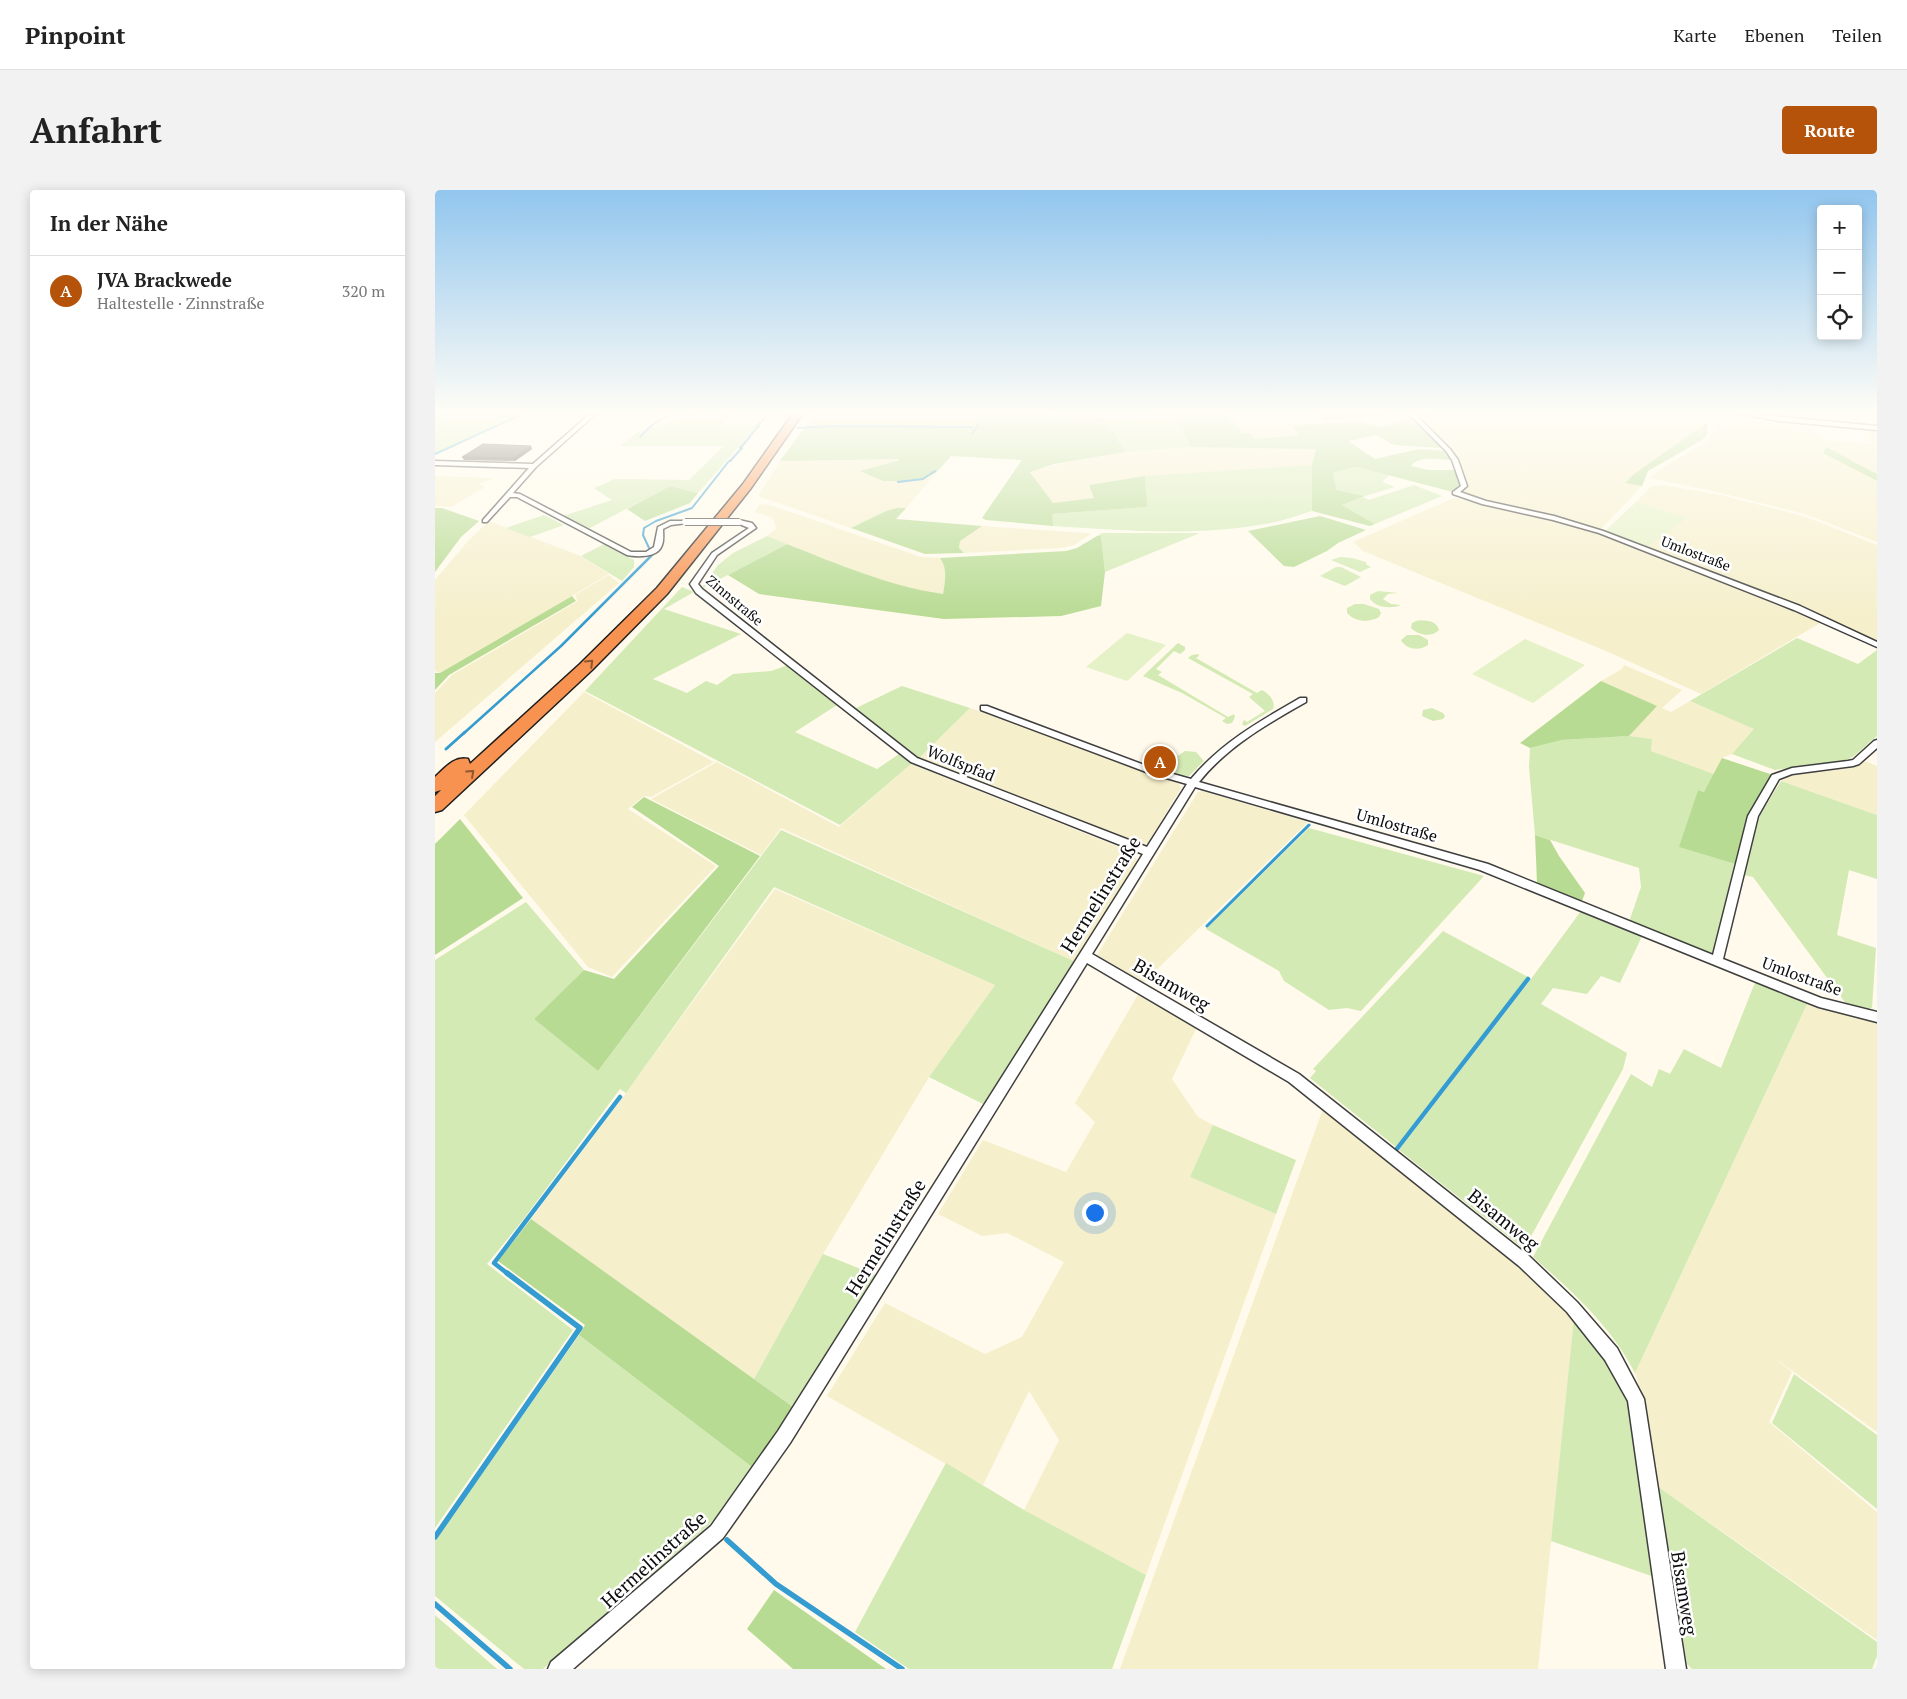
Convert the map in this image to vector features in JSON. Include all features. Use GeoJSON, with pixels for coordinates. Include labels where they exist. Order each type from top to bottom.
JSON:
{"type":"FeatureCollection","features":[{"type":"Feature","properties":{"kind":"highway"},"geometry":{"type":"LineString","coordinates":[[435,786],[583,654],[647,588],[721,503],[737,481]]}},
{"type":"Feature","properties":{"kind":"highway"},"geometry":{"type":"LineString","coordinates":[[435,806],[579,674],[662,591],[750,481]]}},
{"type":"Feature","properties":{"kind":"street"},"geometry":{"type":"LineString","coordinates":[[485,521],[520,481]]}},
{"type":"Feature","properties":{"kind":"street","name":"Umlostraße"},"geometry":{"type":"LineString","coordinates":[[1462,481],[1464,486],[1455,493],[1484,503],[1554,518],[1601,532],[1797,608],[1877,645]]}},
{"type":"Feature","properties":{"kind":"street","name":"Zinnstraße"},"geometry":{"type":"LineString","coordinates":[[507,495],[517,496],[621,551],[635,555],[658,548],[659,533],[663,527],[673,522],[739,522],[750,524],[753,528],[714,554],[698,576],[694,586],[762,640]]}},
{"type":"Feature","properties":{"kind":"street","name":"Wolfspfad"},"geometry":{"type":"LineString","coordinates":[[762,640],[914,760],[1149,852]]}},
{"type":"Feature","properties":{"kind":"street"},"geometry":{"type":"LineString","coordinates":[[984,708],[1127,762],[1193,783],[1212,759],[1225,748],[1303,700]]}},
{"type":"Feature","properties":{"kind":"street"},"geometry":{"type":"LineString","coordinates":[[1717,961],[1753,816],[1775,777],[1789,772],[1856,762],[1877,742]]}},
{"type":"Feature","properties":{"kind":"street","name":"Umlostraße"},"geometry":{"type":"LineString","coordinates":[[1193,783],[1484,867],[1819,1002],[1877,1017]]}},
{"type":"Feature","properties":{"kind":"street","name":"Hermelinstraße"},"geometry":{"type":"LineString","coordinates":[[558,1669],[717,1532],[789,1428],[1193,783]]}},
{"type":"Feature","properties":{"kind":"street","name":"Bisamweg"},"geometry":{"type":"LineString","coordinates":[[1085,956],[1294,1078],[1525,1261],[1572,1307],[1611,1354],[1636,1399],[1676,1669]]}},
{"type":"Feature","properties":{"kind":"shaded area"},"geometry":{"type":"Polygon","coordinates":[[[435,481],[486,481],[479,484],[485,487],[451,507],[435,506],[435,481]]]}},
{"type":"Feature","properties":{"kind":"shaded area"},"geometry":{"type":"Polygon","coordinates":[[[767,481],[929,481],[906,508],[886,511],[851,528],[758,496],[767,481]]]}},
{"type":"Feature","properties":{"kind":"shaded area"},"geometry":{"type":"Polygon","coordinates":[[[1037,481],[1113,481],[1089,485],[1095,498],[1053,503],[1037,481]]]}},
{"type":"Feature","properties":{"kind":"shaded area"},"geometry":{"type":"Polygon","coordinates":[[[1466,481],[1626,481],[1642,486],[1600,530],[1555,517],[1485,503],[1461,494],[1468,486],[1466,481]]]}},
{"type":"Feature","properties":{"kind":"shaded area"},"geometry":{"type":"Polygon","coordinates":[[[1665,481],[1877,481],[1877,542],[1805,514],[1665,481]]]}},
{"type":"Feature","properties":{"kind":"shaded area"},"geometry":{"type":"Polygon","coordinates":[[[1662,485],[1716,494],[1788,512],[1814,520],[1877,545],[1877,643],[1646,548],[1687,518],[1636,502],[1652,486],[1662,485]]]}},
{"type":"Feature","properties":{"kind":"shaded area"},"geometry":{"type":"Polygon","coordinates":[[[1454,498],[1552,519],[1601,534],[1793,608],[1818,620],[1820,623],[1701,694],[1606,651],[1363,551],[1353,542],[1454,498]]]}},
{"type":"Feature","properties":{"kind":"shaded area"},"geometry":{"type":"Polygon","coordinates":[[[767,504],[921,557],[940,558],[944,564],[946,574],[943,594],[887,583],[767,536],[776,529],[775,523],[771,517],[755,512],[759,505],[767,504]]]}},
{"type":"Feature","properties":{"kind":"shaded area"},"geometry":{"type":"Polygon","coordinates":[[[489,521],[581,556],[609,574],[440,673],[435,671],[435,580],[468,541],[489,521]]]}},
{"type":"Feature","properties":{"kind":"shaded area"},"geometry":{"type":"Polygon","coordinates":[[[982,526],[1091,534],[1074,545],[1061,548],[964,553],[959,548],[960,541],[982,526]]]}},
{"type":"Feature","properties":{"kind":"shaded area"},"geometry":{"type":"Polygon","coordinates":[[[609,575],[619,583],[435,742],[435,693],[452,675],[578,601],[575,595],[609,575]]]}},
{"type":"Feature","properties":{"kind":"shaded area"},"geometry":{"type":"Polygon","coordinates":[[[1624,665],[1682,690],[1662,708],[1671,712],[1690,701],[1755,729],[1732,754],[1722,758],[1714,774],[1651,751],[1652,739],[1629,736],[1656,706],[1601,681],[1622,669],[1624,665]]]}},
{"type":"Feature","properties":{"kind":"shaded area"},"geometry":{"type":"Polygon","coordinates":[[[584,692],[714,762],[651,797],[644,796],[628,809],[716,866],[612,977],[588,967],[464,815],[584,692]]]}},
{"type":"Feature","properties":{"kind":"shaded area"},"geometry":{"type":"Polygon","coordinates":[[[970,708],[1178,783],[1181,788],[1148,843],[1139,845],[918,759],[970,708]]]}},
{"type":"Feature","properties":{"kind":"shaded area"},"geometry":{"type":"Polygon","coordinates":[[[1865,761],[1877,766],[1877,815],[1781,781],[1785,776],[1845,769],[1860,765],[1865,761]]]}},
{"type":"Feature","properties":{"kind":"shaded area"},"geometry":{"type":"Polygon","coordinates":[[[717,762],[839,827],[911,764],[1134,853],[1137,861],[1076,962],[781,828],[761,855],[651,799],[717,762]]]}},
{"type":"Feature","properties":{"kind":"shaded area"},"geometry":{"type":"Polygon","coordinates":[[[1202,791],[1308,822],[1144,982],[1097,955],[1198,792],[1202,791]]]}},
{"type":"Feature","properties":{"kind":"shaded area"},"geometry":{"type":"Polygon","coordinates":[[[775,889],[995,985],[929,1077],[823,1254],[754,1379],[531,1219],[775,889]]]}},
{"type":"Feature","properties":{"kind":"shaded area"},"geometry":{"type":"Polygon","coordinates":[[[1139,993],[1197,1027],[1172,1079],[1198,1117],[1213,1125],[1190,1177],[1276,1214],[1146,1575],[1024,1510],[1059,1440],[1029,1391],[983,1485],[827,1396],[885,1303],[985,1354],[1022,1337],[1064,1262],[1007,1233],[982,1236],[938,1214],[983,1140],[1066,1172],[1095,1122],[1075,1103],[1139,993]]]}},
{"type":"Feature","properties":{"kind":"shaded area"},"geometry":{"type":"Polygon","coordinates":[[[1808,1002],[1877,1020],[1877,1432],[1773,1357],[1792,1372],[1769,1422],[1877,1512],[1877,1640],[1657,1486],[1643,1400],[1635,1373],[1808,1002]]]}},
{"type":"Feature","properties":{"kind":"shaded area"},"geometry":{"type":"Polygon","coordinates":[[[1323,1109],[1520,1266],[1574,1318],[1538,1669],[1120,1669],[1323,1109]]]}},
{"type":"Feature","properties":{"kind":"green space"},"geometry":{"type":"Polygon","coordinates":[[[610,481],[709,481],[698,493],[670,486],[588,529],[563,516],[612,500],[594,488],[610,481]]]}},
{"type":"Feature","properties":{"kind":"green space"},"geometry":{"type":"Polygon","coordinates":[[[1008,481],[1037,481],[1053,503],[1094,498],[1089,485],[1114,481],[1145,481],[1147,507],[1052,514],[1053,526],[986,520],[982,518],[1008,481]]]}},
{"type":"Feature","properties":{"kind":"green space"},"geometry":{"type":"Polygon","coordinates":[[[1145,481],[1312,481],[1312,511],[1276,522],[1238,528],[1132,531],[1053,526],[1051,514],[1146,507],[1145,481]]]}},
{"type":"Feature","properties":{"kind":"green space"},"geometry":{"type":"Polygon","coordinates":[[[1312,481],[1335,481],[1337,490],[1365,496],[1342,505],[1375,524],[1370,526],[1312,511],[1312,481]]]}},
{"type":"Feature","properties":{"kind":"green space"},"geometry":{"type":"Polygon","coordinates":[[[1335,481],[1383,481],[1395,487],[1365,496],[1337,490],[1335,481]]]}},
{"type":"Feature","properties":{"kind":"green space"},"geometry":{"type":"Polygon","coordinates":[[[1411,481],[1460,481],[1461,483],[1453,492],[1411,481]]]}},
{"type":"Feature","properties":{"kind":"green space"},"geometry":{"type":"Polygon","coordinates":[[[1627,481],[1644,481],[1642,486],[1625,483],[1627,481]]]}},
{"type":"Feature","properties":{"kind":"green space"},"geometry":{"type":"Polygon","coordinates":[[[1414,485],[1442,496],[1375,524],[1342,505],[1363,497],[1369,500],[1414,485]]]}},
{"type":"Feature","properties":{"kind":"green space"},"geometry":{"type":"Polygon","coordinates":[[[670,486],[698,493],[690,503],[645,521],[627,509],[670,486]]]}},
{"type":"Feature","properties":{"kind":"green space"},"geometry":{"type":"Polygon","coordinates":[[[1636,502],[1687,518],[1646,548],[1605,531],[1636,502]]]}},
{"type":"Feature","properties":{"kind":"green space"},"geometry":{"type":"Polygon","coordinates":[[[435,508],[442,508],[479,521],[461,537],[435,572],[435,508]]]}},
{"type":"Feature","properties":{"kind":"green space"},"geometry":{"type":"Polygon","coordinates":[[[906,508],[896,519],[982,526],[960,541],[959,548],[964,553],[925,554],[851,528],[886,511],[906,508]]]}},
{"type":"Feature","properties":{"kind":"green space"},"geometry":{"type":"Polygon","coordinates":[[[544,515],[564,525],[530,537],[506,528],[544,515]]]}},
{"type":"Feature","properties":{"kind":"green space"},"geometry":{"type":"Polygon","coordinates":[[[1320,516],[1366,530],[1294,567],[1284,566],[1248,531],[1320,516]]]}},
{"type":"Feature","properties":{"kind":"green space"},"geometry":{"type":"Polygon","coordinates":[[[1102,533],[1200,533],[1105,572],[1101,536],[1097,536],[1102,533]]]}},
{"type":"Feature","properties":{"kind":"green space"},"geometry":{"type":"Polygon","coordinates":[[[767,536],[787,544],[701,589],[718,565],[733,553],[767,536]]]}},
{"type":"Feature","properties":{"kind":"green space"},"geometry":{"type":"Polygon","coordinates":[[[1097,536],[1101,536],[1105,572],[1101,606],[1061,616],[944,619],[759,594],[728,575],[787,544],[883,580],[943,594],[945,571],[940,558],[1066,551],[1077,548],[1097,536]]]}},
{"type":"Feature","properties":{"kind":"green space"},"geometry":{"type":"Polygon","coordinates":[[[604,544],[634,560],[634,567],[622,581],[581,556],[604,544]]]}},
{"type":"Feature","properties":{"kind":"green space"},"geometry":{"type":"Polygon","coordinates":[[[1340,557],[1366,562],[1371,567],[1360,572],[1331,560],[1340,557]]]}},
{"type":"Feature","properties":{"kind":"green space"},"geometry":{"type":"Polygon","coordinates":[[[1336,567],[1341,567],[1361,577],[1345,586],[1320,576],[1336,567]]]}},
{"type":"Feature","properties":{"kind":"green space"},"geometry":{"type":"Polygon","coordinates":[[[682,587],[694,592],[664,609],[741,634],[653,679],[687,693],[706,681],[717,685],[733,674],[771,671],[788,665],[837,705],[795,732],[877,769],[899,754],[911,764],[840,825],[585,691],[682,587]]]}},
{"type":"Feature","properties":{"kind":"green space"},"geometry":{"type":"Polygon","coordinates":[[[1378,591],[1398,593],[1388,594],[1383,599],[1391,604],[1401,605],[1389,607],[1376,604],[1370,599],[1370,595],[1378,591]]]}},
{"type":"Feature","properties":{"kind":"green space"},"geometry":{"type":"Polygon","coordinates":[[[572,596],[576,601],[449,675],[435,690],[435,673],[440,673],[572,596]]]}},
{"type":"Feature","properties":{"kind":"green space"},"geometry":{"type":"Polygon","coordinates":[[[1355,604],[1364,604],[1379,609],[1381,613],[1379,617],[1362,621],[1347,613],[1347,608],[1355,604]]]}},
{"type":"Feature","properties":{"kind":"green space"},"geometry":{"type":"Polygon","coordinates":[[[1416,621],[1433,622],[1439,630],[1428,635],[1421,634],[1411,628],[1412,623],[1416,621]]]}},
{"type":"Feature","properties":{"kind":"green space"},"geometry":{"type":"Polygon","coordinates":[[[1127,633],[1166,645],[1127,681],[1086,667],[1127,633]]]}},
{"type":"Feature","properties":{"kind":"green space"},"geometry":{"type":"Polygon","coordinates":[[[1407,635],[1419,635],[1428,640],[1428,645],[1421,648],[1410,648],[1401,640],[1407,635]]]}},
{"type":"Feature","properties":{"kind":"green space"},"geometry":{"type":"Polygon","coordinates":[[[1797,638],[1858,664],[1877,650],[1877,736],[1854,756],[1845,761],[1775,770],[1732,754],[1754,729],[1690,701],[1797,638]]]}},
{"type":"Feature","properties":{"kind":"green space"},"geometry":{"type":"Polygon","coordinates":[[[1525,639],[1585,665],[1533,703],[1472,674],[1525,639]]]}},
{"type":"Feature","properties":{"kind":"green space"},"geometry":{"type":"Polygon","coordinates":[[[1178,643],[1185,647],[1185,650],[1180,654],[1174,651],[1156,669],[1162,672],[1158,675],[1228,717],[1234,714],[1235,717],[1232,723],[1227,724],[1222,721],[1226,718],[1182,693],[1143,676],[1178,643]]]}},
{"type":"Feature","properties":{"kind":"green space"},"geometry":{"type":"Polygon","coordinates":[[[1198,654],[1199,656],[1196,658],[1257,693],[1262,690],[1265,692],[1273,701],[1273,709],[1245,726],[1242,724],[1244,720],[1247,722],[1265,711],[1249,697],[1253,694],[1188,658],[1198,654]]]}},
{"type":"Feature","properties":{"kind":"green space"},"geometry":{"type":"Polygon","coordinates":[[[1601,681],[1657,706],[1629,736],[1562,740],[1530,748],[1520,743],[1601,681]]]}},
{"type":"Feature","properties":{"kind":"green space"},"geometry":{"type":"Polygon","coordinates":[[[902,686],[970,708],[917,760],[854,709],[902,686]]]}},
{"type":"Feature","properties":{"kind":"green space"},"geometry":{"type":"Polygon","coordinates":[[[1432,708],[1443,713],[1445,716],[1443,719],[1433,721],[1422,716],[1423,710],[1432,708]]]}},
{"type":"Feature","properties":{"kind":"green space"},"geometry":{"type":"Polygon","coordinates":[[[1629,736],[1652,739],[1651,751],[1714,774],[1704,792],[1698,790],[1680,847],[1735,864],[1713,955],[1629,922],[1641,887],[1639,868],[1535,835],[1529,767],[1530,748],[1562,740],[1629,736]]]}},
{"type":"Feature","properties":{"kind":"green space"},"geometry":{"type":"Polygon","coordinates":[[[1185,751],[1196,752],[1204,761],[1189,776],[1180,775],[1168,770],[1167,763],[1185,751]]]}},
{"type":"Feature","properties":{"kind":"green space"},"geometry":{"type":"Polygon","coordinates":[[[1722,758],[1773,775],[1750,811],[1735,864],[1679,847],[1698,790],[1704,792],[1722,758]]]}},
{"type":"Feature","properties":{"kind":"green space"},"geometry":{"type":"Polygon","coordinates":[[[1781,781],[1877,815],[1877,879],[1849,870],[1837,935],[1876,948],[1872,1008],[1864,1010],[1847,1005],[1753,877],[1743,875],[1760,815],[1781,781]]]}},
{"type":"Feature","properties":{"kind":"green space"},"geometry":{"type":"Polygon","coordinates":[[[644,797],[760,856],[598,1071],[534,1019],[584,970],[614,979],[719,866],[632,807],[644,797]]]}},
{"type":"Feature","properties":{"kind":"green space"},"geometry":{"type":"Polygon","coordinates":[[[460,819],[523,898],[435,955],[435,844],[460,819]]]}},
{"type":"Feature","properties":{"kind":"green space"},"geometry":{"type":"Polygon","coordinates":[[[1309,828],[1484,876],[1361,1011],[1347,1008],[1329,1010],[1284,981],[1279,971],[1206,929],[1309,828]]]}},
{"type":"Feature","properties":{"kind":"green space"},"geometry":{"type":"Polygon","coordinates":[[[781,830],[1076,962],[985,1105],[929,1077],[995,985],[774,887],[626,1093],[620,1089],[523,1220],[487,1264],[573,1330],[435,1528],[435,960],[526,902],[584,970],[534,1019],[598,1071],[781,830]]]}},
{"type":"Feature","properties":{"kind":"green space"},"geometry":{"type":"Polygon","coordinates":[[[1535,835],[1550,840],[1585,893],[1582,901],[1537,883],[1535,835]]]}},
{"type":"Feature","properties":{"kind":"green space"},"geometry":{"type":"Polygon","coordinates":[[[1581,911],[1642,936],[1620,983],[1601,976],[1587,994],[1553,988],[1541,1004],[1627,1053],[1623,1069],[1524,1249],[1399,1150],[1581,911]]]}},
{"type":"Feature","properties":{"kind":"green space"},"geometry":{"type":"Polygon","coordinates":[[[1443,931],[1528,977],[1396,1147],[1310,1078],[1316,1071],[1313,1069],[1443,931]]]}},
{"type":"Feature","properties":{"kind":"green space"},"geometry":{"type":"Polygon","coordinates":[[[1756,980],[1808,1002],[1635,1373],[1614,1340],[1590,1310],[1533,1257],[1631,1074],[1652,1087],[1659,1069],[1670,1074],[1684,1049],[1721,1068],[1756,980]]]}},
{"type":"Feature","properties":{"kind":"green space"},"geometry":{"type":"Polygon","coordinates":[[[1213,1125],[1296,1160],[1276,1214],[1190,1177],[1213,1125]]]}},
{"type":"Feature","properties":{"kind":"green space"},"geometry":{"type":"Polygon","coordinates":[[[531,1219],[793,1407],[752,1467],[579,1335],[585,1325],[498,1261],[531,1219]]]}},
{"type":"Feature","properties":{"kind":"green space"},"geometry":{"type":"Polygon","coordinates":[[[823,1254],[876,1275],[793,1407],[754,1379],[823,1254]]]}},
{"type":"Feature","properties":{"kind":"green space"},"geometry":{"type":"Polygon","coordinates":[[[1574,1318],[1609,1361],[1629,1400],[1657,1578],[1551,1541],[1574,1318]]]}},
{"type":"Feature","properties":{"kind":"green space"},"geometry":{"type":"Polygon","coordinates":[[[579,1335],[752,1467],[718,1517],[543,1669],[524,1669],[435,1596],[435,1541],[579,1335]]]}},
{"type":"Feature","properties":{"kind":"green space"},"geometry":{"type":"Polygon","coordinates":[[[1794,1374],[1877,1435],[1877,1509],[1772,1423],[1794,1374]]]}},
{"type":"Feature","properties":{"kind":"green space"},"geometry":{"type":"Polygon","coordinates":[[[946,1463],[1024,1510],[1146,1575],[1112,1669],[909,1669],[855,1632],[946,1463]]]}},
{"type":"Feature","properties":{"kind":"green space"},"geometry":{"type":"Polygon","coordinates":[[[1657,1486],[1877,1642],[1877,1656],[1872,1669],[1692,1669],[1687,1664],[1657,1486]]]}},
{"type":"Feature","properties":{"kind":"green space"},"geometry":{"type":"Polygon","coordinates":[[[774,1590],[886,1669],[793,1669],[747,1629],[774,1590]]]}},
{"type":"Feature","properties":{"kind":"green space"},"geometry":{"type":"Polygon","coordinates":[[[435,1615],[497,1669],[435,1669],[435,1615]]]}},
{"type":"Feature","properties":{"kind":"waterway"},"geometry":{"type":"LineString","coordinates":[[649,548],[643,535],[644,528],[656,521],[692,508],[713,481]]}},
{"type":"Feature","properties":{"kind":"waterway"},"geometry":{"type":"LineString","coordinates":[[898,482],[906,481]]}},
{"type":"Feature","properties":{"kind":"waterway"},"geometry":{"type":"LineString","coordinates":[[463,734],[561,646],[651,556]]}},
{"type":"Feature","properties":{"kind":"waterway"},"geometry":{"type":"LineString","coordinates":[[446,749],[465,732]]}},
{"type":"Feature","properties":{"kind":"waterway"},"geometry":{"type":"LineString","coordinates":[[1207,926],[1309,825]]}},
{"type":"Feature","properties":{"kind":"waterway"},"geometry":{"type":"LineString","coordinates":[[1396,1150],[1528,979]]}},
{"type":"Feature","properties":{"kind":"waterway"},"geometry":{"type":"LineString","coordinates":[[508,1274],[494,1263],[620,1097]]}},
{"type":"Feature","properties":{"kind":"waterway"},"geometry":{"type":"LineString","coordinates":[[435,1537],[580,1328],[507,1273]]}},
{"type":"Feature","properties":{"kind":"waterway"},"geometry":{"type":"LineString","coordinates":[[727,1540],[776,1584],[902,1669]]}},
{"type":"Feature","properties":{"kind":"waterway"},"geometry":{"type":"LineString","coordinates":[[435,1604],[510,1669]]}},
{"type":"Feature","properties":{"kind":"place","name":"JVA Brackwede"},"geometry":{"type":"Point","coordinates":[1160,762]}}]}
